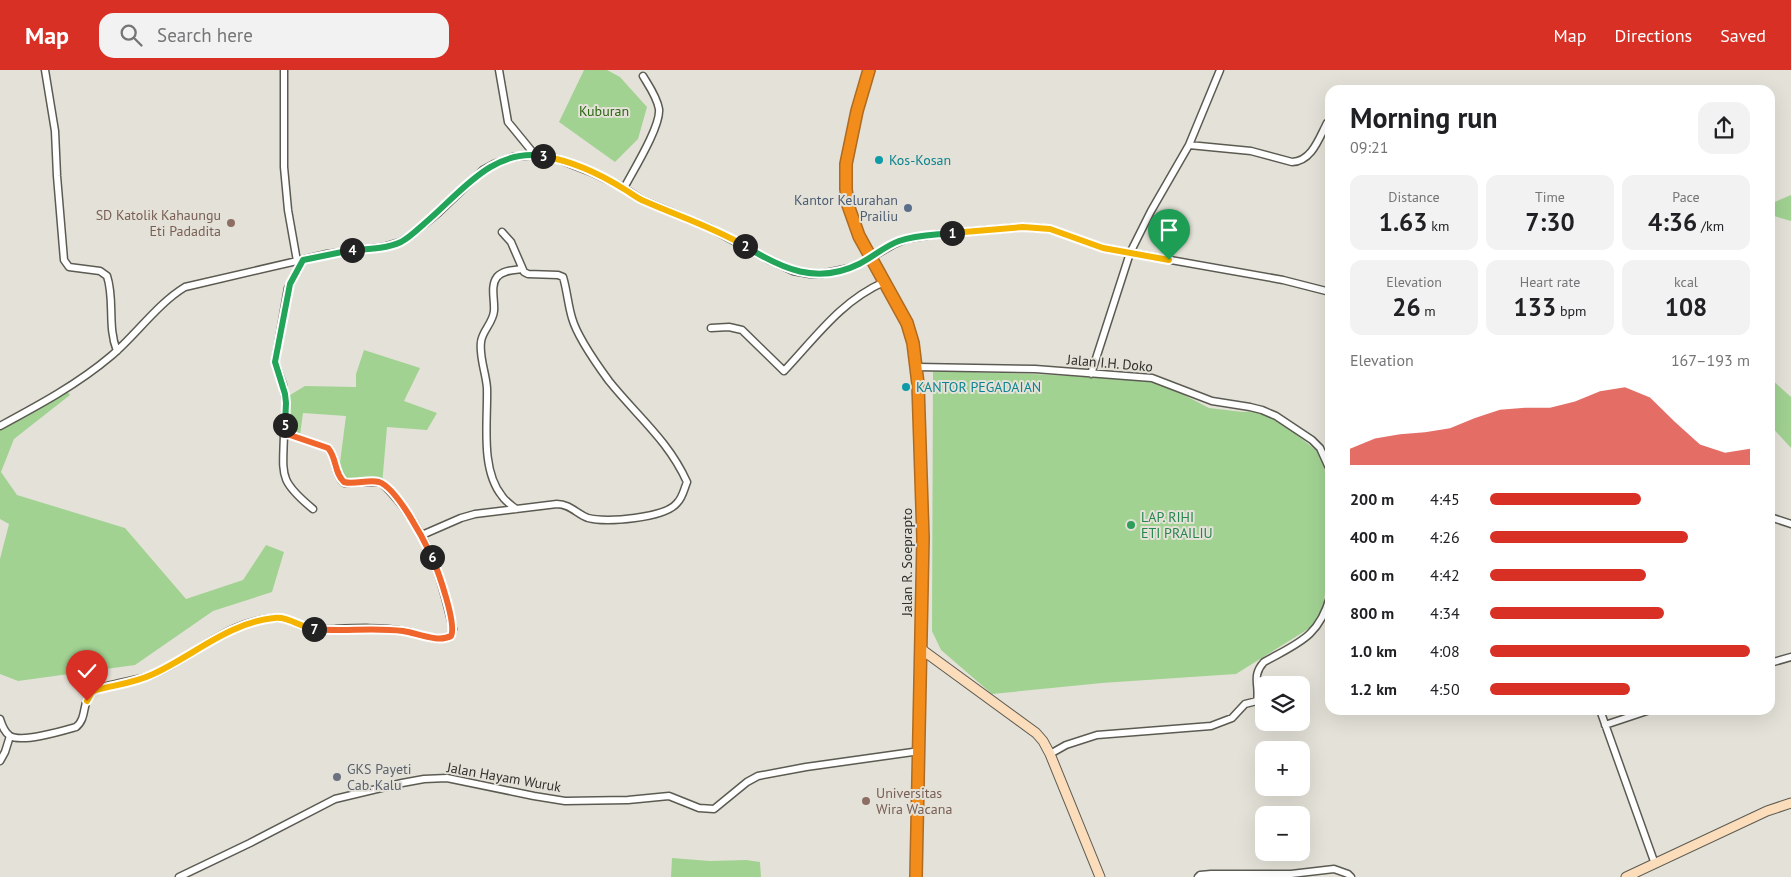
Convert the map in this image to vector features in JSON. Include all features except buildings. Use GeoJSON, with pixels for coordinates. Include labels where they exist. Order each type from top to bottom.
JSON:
{"type":"FeatureCollection","features":[{"type":"Feature","properties":{"kind":"highway","name":"Jalan R. Soeprapto"},"geometry":{"type":"LineString","coordinates":[[869,70],[851,136],[845,177],[848,205],[853,221],[870,257],[907,323],[917,367],[923,538],[916,877]]}},
{"type":"Feature","properties":{"kind":"street"},"geometry":{"type":"LineString","coordinates":[[45,70],[55,131],[64,260],[69,267],[100,271],[107,276],[110,289],[111,330],[117,351]]}},
{"type":"Feature","properties":{"kind":"street"},"geometry":{"type":"LineString","coordinates":[[284,70],[284,167],[287,203],[300,260],[290,284],[275,362],[283,385],[286,403],[284,478],[291,489],[313,509]]}},
{"type":"Feature","properties":{"kind":"street"},"geometry":{"type":"LineString","coordinates":[[499,70],[508,122],[535,155]]}},
{"type":"Feature","properties":{"kind":"street"},"geometry":{"type":"LineString","coordinates":[[1091,374],[1130,253],[1151,211],[1189,145],[1220,70]]}},
{"type":"Feature","properties":{"kind":"street"},"geometry":{"type":"LineString","coordinates":[[624,188],[649,141],[659,114],[656,100],[643,76]]}},
{"type":"Feature","properties":{"kind":"street"},"geometry":{"type":"LineString","coordinates":[[1189,145],[1251,152],[1292,162],[1307,157],[1325,127]]}},
{"type":"Feature","properties":{"kind":"street"},"geometry":{"type":"LineString","coordinates":[[0,426],[84,377],[117,351],[170,298],[185,287],[300,260],[346,251],[383,247],[400,242],[438,213],[483,170],[513,157],[535,155],[565,162],[624,188],[642,200],[710,228],[771,261],[793,271],[810,274],[831,272],[858,265],[906,239],[938,234],[1023,227],[1050,229],[1103,248],[1283,280],[1325,291]]}},
{"type":"Feature","properties":{"kind":"street"},"geometry":{"type":"LineString","coordinates":[[422,535],[475,514],[563,504],[585,517],[594,519],[608,520],[636,517],[660,512],[677,504],[687,482],[678,462],[668,448],[608,380],[581,336],[572,320],[562,277],[558,275],[528,274],[522,270],[513,246],[502,232]]}},
{"type":"Feature","properties":{"kind":"street"},"geometry":{"type":"LineString","coordinates":[[516,509],[502,497],[495,486],[491,470],[486,442],[486,382],[480,346],[482,336],[492,319],[494,311],[493,286],[495,281],[503,273],[522,270]]}},
{"type":"Feature","properties":{"kind":"street"},"geometry":{"type":"LineString","coordinates":[[711,328],[729,327],[742,330],[784,371],[841,309],[867,290],[884,282]]}},
{"type":"Feature","properties":{"kind":"street","name":"Jalan I.H. Doko"},"geometry":{"type":"LineString","coordinates":[[917,367],[1011,368],[1152,378],[1212,402],[1262,410],[1289,424],[1312,440],[1325,456]]}},
{"type":"Feature","properties":{"kind":"street"},"geometry":{"type":"LineString","coordinates":[[0,719],[4,730],[10,736],[18,738],[29,738],[76,727],[82,722],[88,696],[96,690],[149,676],[224,633],[267,619],[282,618],[302,626],[317,629],[363,628],[401,630],[437,639],[448,638],[453,634],[443,586],[422,535],[401,505],[384,485],[376,482],[344,482],[339,478],[334,457],[328,448],[284,433]]}},
{"type":"Feature","properties":{"kind":"street"},"geometry":{"type":"LineString","coordinates":[[1775,519],[1791,524]]}},
{"type":"Feature","properties":{"kind":"street"},"geometry":{"type":"LineString","coordinates":[[1050,754],[1066,745],[1097,735],[1211,726],[1232,718],[1245,704],[1257,701],[1256,675],[1264,662],[1299,642],[1319,626],[1325,615]]}},
{"type":"Feature","properties":{"kind":"street"},"geometry":{"type":"LineString","coordinates":[[921,649],[1036,733],[1043,741],[1100,877]]}},
{"type":"Feature","properties":{"kind":"street"},"geometry":{"type":"LineString","coordinates":[[1775,662],[1791,657]]}},
{"type":"Feature","properties":{"kind":"street"},"geometry":{"type":"LineString","coordinates":[[1602,715],[1655,864]]}},
{"type":"Feature","properties":{"kind":"street"},"geometry":{"type":"LineString","coordinates":[[1605,725],[1635,715]]}},
{"type":"Feature","properties":{"kind":"street"},"geometry":{"type":"LineString","coordinates":[[0,761],[10,736]]}},
{"type":"Feature","properties":{"kind":"street","name":"Jalan Hayam Wuruk"},"geometry":{"type":"LineString","coordinates":[[179,877],[250,843],[335,798],[416,780],[436,778],[458,779],[565,801],[628,800],[669,796],[699,808],[714,809],[747,782],[758,776],[806,767],[920,751]]}},
{"type":"Feature","properties":{"kind":"street"},"geometry":{"type":"LineString","coordinates":[[1626,877],[1768,811],[1791,803]]}},
{"type":"Feature","properties":{"kind":"street"},"geometry":{"type":"LineString","coordinates":[[1198,877],[1211,874],[1291,874],[1334,869],[1352,877]]}},
{"type":"Feature","properties":{"kind":"green space","name":"Kuburan"},"geometry":{"type":"Polygon","coordinates":[[[584,70],[607,70],[620,77],[647,107],[638,139],[615,162],[559,122],[584,70]]]}},
{"type":"Feature","properties":{"kind":"green space"},"geometry":{"type":"Polygon","coordinates":[[[1791,195],[1791,221],[1775,216],[1775,202],[1791,195]]]}},
{"type":"Feature","properties":{"kind":"green space"},"geometry":{"type":"Polygon","coordinates":[[[364,350],[420,368],[404,401],[437,413],[427,430],[387,427],[382,485],[345,485],[338,478],[346,416],[303,413],[300,435],[288,430],[288,405],[285,398],[305,386],[356,387],[356,374],[364,350]]]}},
{"type":"Feature","properties":{"kind":"green space","name":"LAP. RIHI ETI PRAILIU"},"geometry":{"type":"Polygon","coordinates":[[[933,371],[1127,379],[1163,384],[1209,408],[1243,412],[1259,411],[1289,429],[1320,453],[1325,472],[1325,594],[1323,611],[1313,626],[1236,674],[1102,683],[992,694],[941,650],[932,631],[933,371]]]}},
{"type":"Feature","properties":{"kind":"green space"},"geometry":{"type":"Polygon","coordinates":[[[1775,383],[1791,397],[1791,448],[1775,430],[1775,383]]]}},
{"type":"Feature","properties":{"kind":"green space"},"geometry":{"type":"Polygon","coordinates":[[[65,388],[70,395],[14,439],[1,472],[17,495],[125,528],[186,599],[243,580],[266,545],[284,552],[272,592],[213,611],[135,665],[18,681],[0,674],[0,559],[9,524],[0,519],[0,430],[65,388]]]}},
{"type":"Feature","properties":{"kind":"green space"},"geometry":{"type":"Polygon","coordinates":[[[672,858],[760,862],[761,877],[671,877],[672,858]]]}},
{"type":"Feature","properties":{"kind":"place","name":"Kos-Kosan"},"geometry":{"type":"Point","coordinates":[879,160]}},
{"type":"Feature","properties":{"kind":"place","name":"Kantor Kelurahan Prailiu"},"geometry":{"type":"Point","coordinates":[908,208]}},
{"type":"Feature","properties":{"kind":"place","name":"SD Katolik Kahaungu Eti Padadita"},"geometry":{"type":"Point","coordinates":[231,223]}},
{"type":"Feature","properties":{"kind":"place","name":"KANTOR PEGADAIAN"},"geometry":{"type":"Point","coordinates":[906,387]}},
{"type":"Feature","properties":{"kind":"place","name":"LAP. RIHI ETI PRAILIU"},"geometry":{"type":"Point","coordinates":[1131,525]}},
{"type":"Feature","properties":{"kind":"place","name":"GKS Payeti Cab. Kalu"},"geometry":{"type":"Point","coordinates":[337,777]}},
{"type":"Feature","properties":{"kind":"place","name":"Universitas Wira Wacana"},"geometry":{"type":"Point","coordinates":[866,801]}},
{"type":"Feature","properties":{"kind":"route"},"geometry":{"type":"LineString","coordinates":[[87,701],[88,696],[96,690],[149,676],[167,668],[224,633],[252,623],[274,618],[282,618],[310,629],[363,628],[401,630],[443,640],[453,634],[439,573],[412,518],[380,482],[347,483],[342,481],[339,478],[334,457],[328,448],[284,433],[286,403],[283,385],[275,362],[288,288],[303,260],[327,254],[383,247],[400,242],[438,213],[483,170],[494,164],[513,157],[535,155],[555,158],[591,172],[624,188],[642,200],[710,228],[771,261],[793,271],[810,274],[821,274],[850,268],[906,239],[938,234],[1023,227],[1050,229],[1103,248],[1169,260]]}}]}
